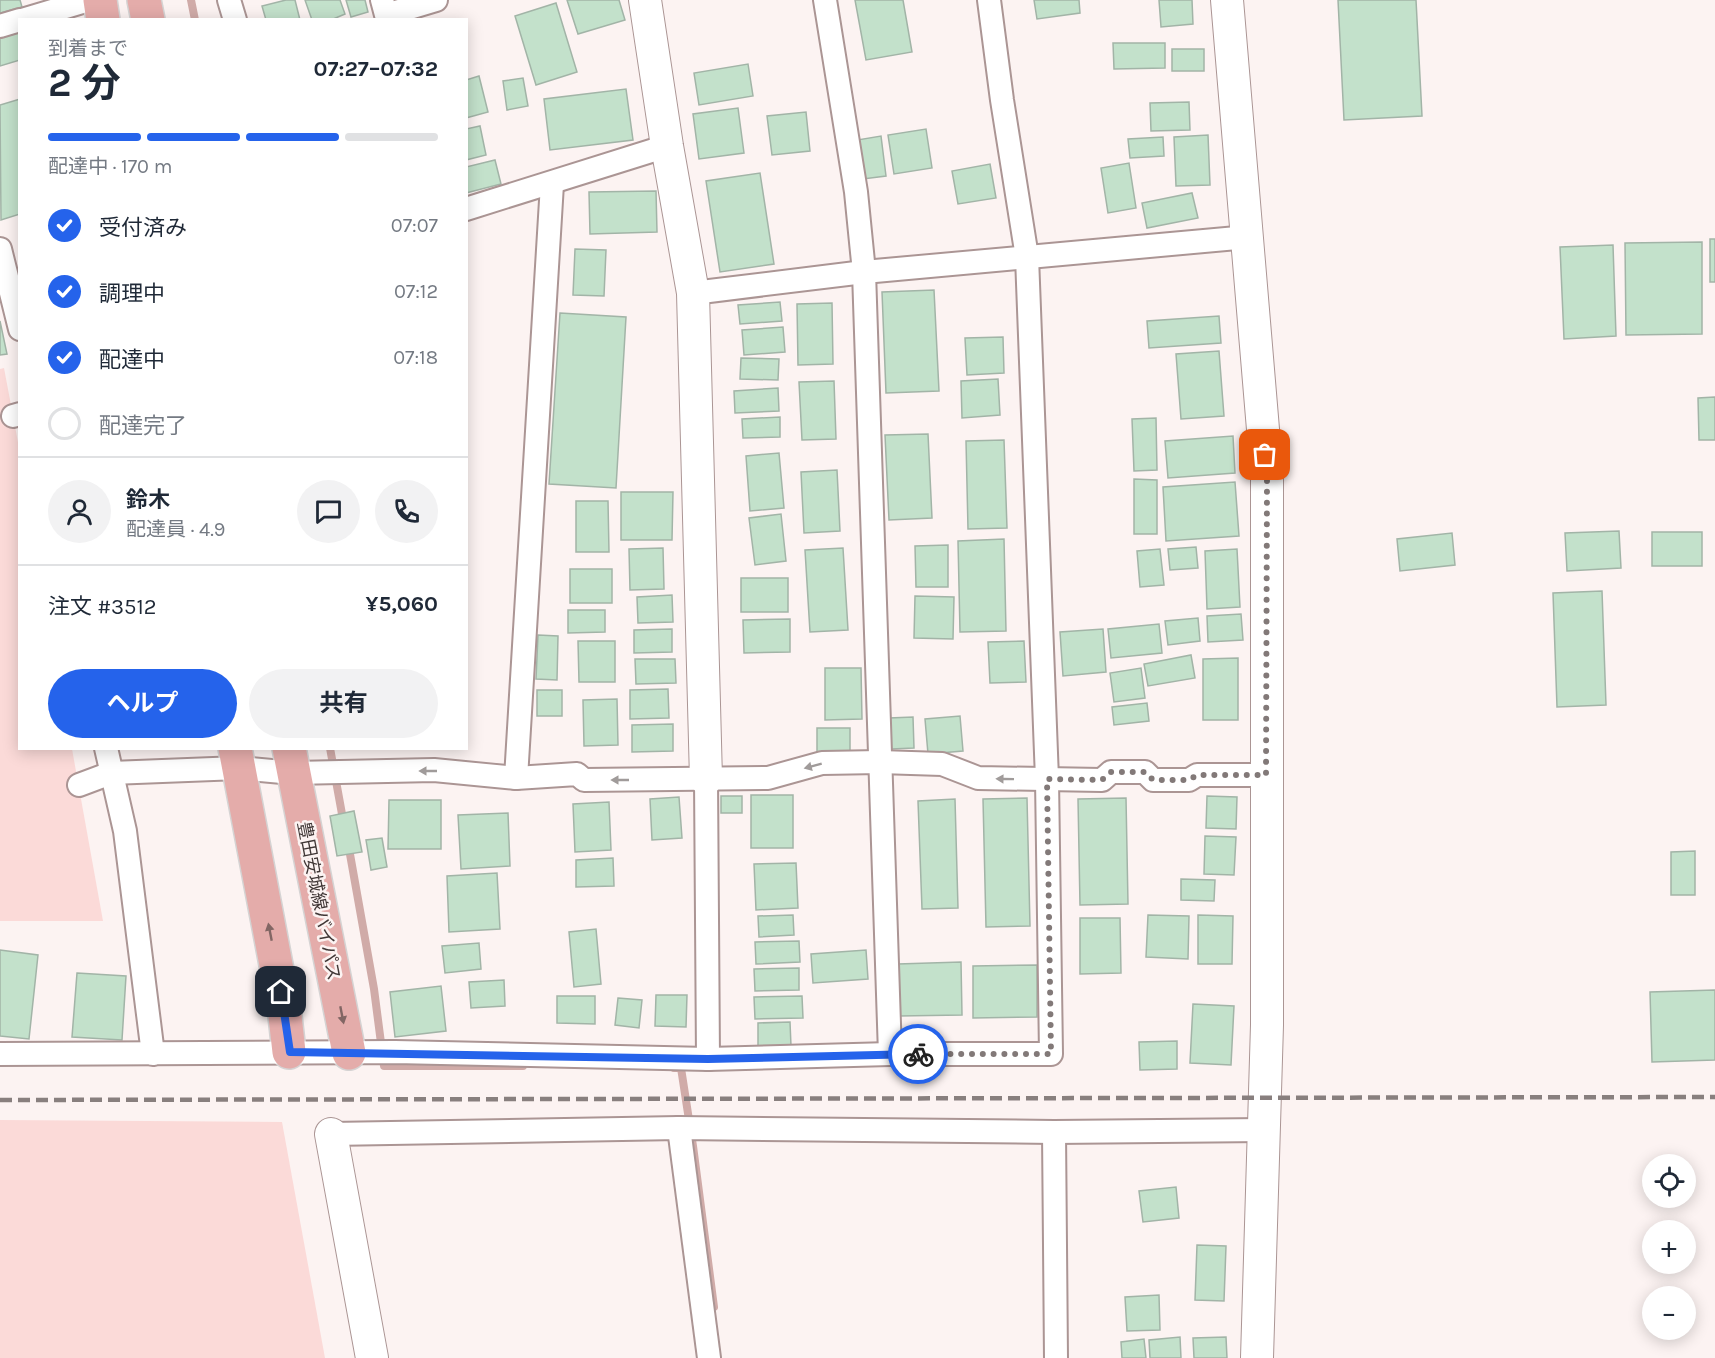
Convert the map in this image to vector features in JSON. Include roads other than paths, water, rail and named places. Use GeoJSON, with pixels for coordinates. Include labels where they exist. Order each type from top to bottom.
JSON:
{"type":"FeatureCollection","features":[{"type":"Feature","properties":{"kind":"main road"},"geometry":{"type":"LineString","coordinates":[[100,0],[103,18]]}},
{"type":"Feature","properties":{"kind":"main road"},"geometry":{"type":"LineString","coordinates":[[144,0],[148,18]]}},
{"type":"Feature","properties":{"kind":"main road"},"geometry":{"type":"LineString","coordinates":[[237,758],[284,1007],[290,1052]]}},
{"type":"Feature","properties":{"kind":"main road","name":"豊田安城線バイパス"},"geometry":{"type":"LineString","coordinates":[[291,760],[349,1053]]}},
{"type":"Feature","properties":{"kind":"street"},"geometry":{"type":"LineString","coordinates":[[28,18],[89,0]]}},
{"type":"Feature","properties":{"kind":"street"},"geometry":{"type":"LineString","coordinates":[[229,0],[234,18]]}},
{"type":"Feature","properties":{"kind":"street"},"geometry":{"type":"LineString","coordinates":[[385,12],[436,0]]}},
{"type":"Feature","properties":{"kind":"street"},"geometry":{"type":"LineString","coordinates":[[645,0],[667,146],[693,293],[706,779],[708,1059]]}},
{"type":"Feature","properties":{"kind":"street"},"geometry":{"type":"LineString","coordinates":[[825,0],[856,192],[864,272],[890,1054]]}},
{"type":"Feature","properties":{"kind":"street"},"geometry":{"type":"LineString","coordinates":[[0,1054],[395,1052],[708,1059],[890,1054],[1051,1054],[1047,779],[1027,257],[989,0]]}},
{"type":"Feature","properties":{"kind":"street"},"geometry":{"type":"LineString","coordinates":[[1227,0],[1267,477],[1267,1025],[1257,1358]]}},
{"type":"Feature","properties":{"kind":"street"},"geometry":{"type":"LineString","coordinates":[[0,26],[18,21]]}},
{"type":"Feature","properties":{"kind":"street"},"geometry":{"type":"LineString","coordinates":[[468,208],[552,184],[667,146]]}},
{"type":"Feature","properties":{"kind":"street"},"geometry":{"type":"LineString","coordinates":[[516,778],[552,184]]}},
{"type":"Feature","properties":{"kind":"street"},"geometry":{"type":"LineString","coordinates":[[693,293],[864,272],[1248,237]]}},
{"type":"Feature","properties":{"kind":"street"},"geometry":{"type":"LineString","coordinates":[[0,249],[5,296],[18,325]]}},
{"type":"Feature","properties":{"kind":"street"},"geometry":{"type":"LineString","coordinates":[[106,750],[124,831],[153,1054]]}},
{"type":"Feature","properties":{"kind":"street"},"geometry":{"type":"LineString","coordinates":[[79,785],[111,773],[237,758],[291,760],[516,778],[577,774],[584,780],[768,778],[822,763],[880,762],[942,764],[978,778],[1102,780],[1111,772],[1145,772],[1153,780],[1189,780],[1197,775],[1266,775]]}},
{"type":"Feature","properties":{"kind":"street"},"geometry":{"type":"LineString","coordinates":[[372,1358],[331,1134],[679,1128],[1054,1132],[1265,1130]]}},
{"type":"Feature","properties":{"kind":"street"},"geometry":{"type":"LineString","coordinates":[[679,1128],[709,1358]]}},
{"type":"Feature","properties":{"kind":"street"},"geometry":{"type":"LineString","coordinates":[[1054,1132],[1056,1358]]}},
{"type":"Feature","properties":{"kind":"waterway"},"geometry":{"type":"LineString","coordinates":[[191,0],[195,18]]}},
{"type":"Feature","properties":{"kind":"waterway"},"geometry":{"type":"LineString","coordinates":[[330,750],[344,825]]}},
{"type":"Feature","properties":{"kind":"waterway"},"geometry":{"type":"LineString","coordinates":[[348,843],[374,989],[384,1066],[523,1066]]}},
{"type":"Feature","properties":{"kind":"waterway"},"geometry":{"type":"LineString","coordinates":[[674,1068],[681,1068],[714,1307]]}},
{"type":"Feature","properties":{"kind":"railway"},"geometry":{"type":"LineString","coordinates":[[0,1100],[1715,1097]]}}]}
